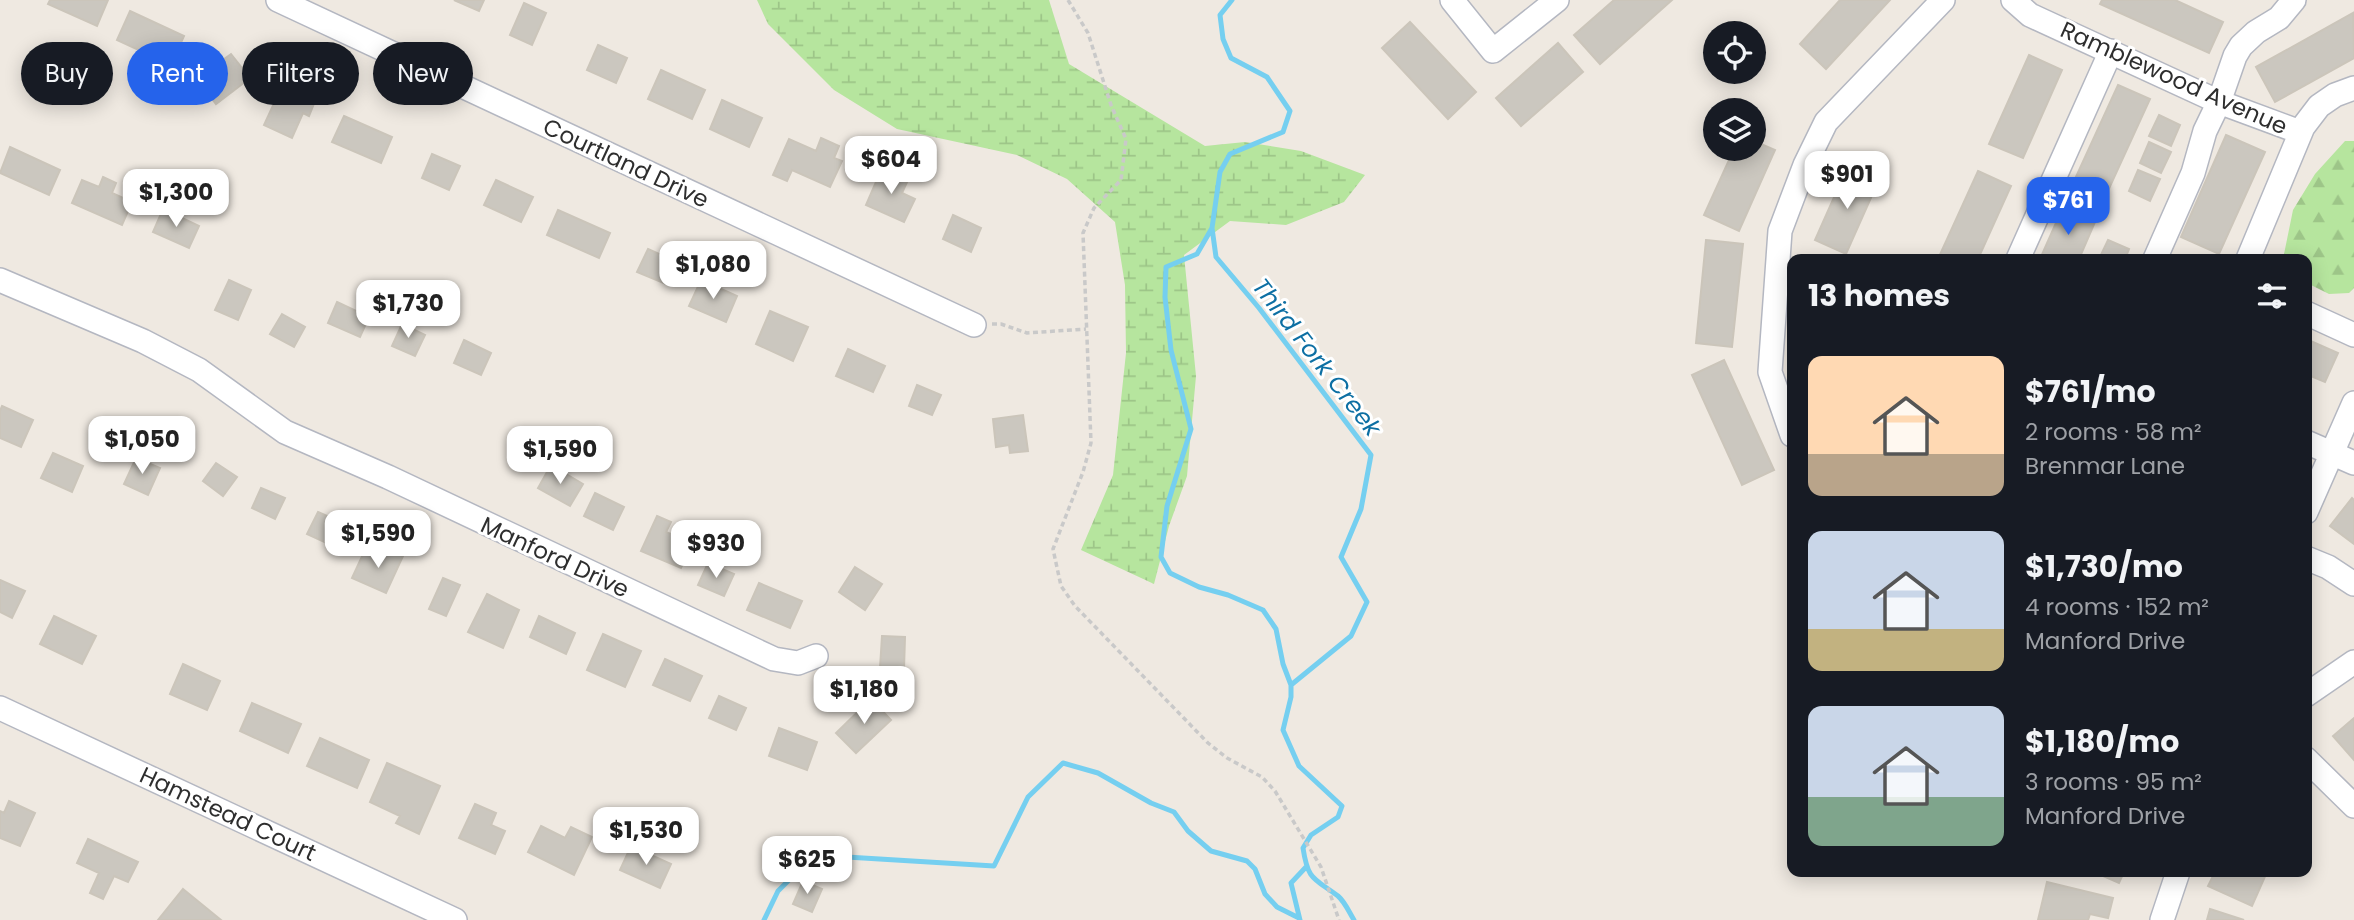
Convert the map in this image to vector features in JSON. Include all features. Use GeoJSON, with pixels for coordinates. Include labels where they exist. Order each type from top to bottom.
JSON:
{"type":"FeatureCollection","features":[{"type":"Feature","properties":{"kind":"street","name":"Courtland Drive"},"geometry":{"type":"LineString","coordinates":[[278,0],[974,325]]}},
{"type":"Feature","properties":{"kind":"street"},"geometry":{"type":"LineString","coordinates":[[1452,0],[1493,51],[1557,0]]}},
{"type":"Feature","properties":{"kind":"street"},"geometry":{"type":"LineString","coordinates":[[1787,421],[1770,372],[1780,231],[1805,165],[1826,122],[1944,0]]}},
{"type":"Feature","properties":{"kind":"street","name":"Ramblewood Avenue"},"geometry":{"type":"LineString","coordinates":[[2013,0],[2030,15],[2219,102],[2300,132]]}},
{"type":"Feature","properties":{"kind":"street"},"geometry":{"type":"LineString","coordinates":[[2157,254],[2193,173],[2205,131],[2219,102],[2235,56],[2241,46],[2256,32],[2279,18],[2294,0]]}},
{"type":"Feature","properties":{"kind":"street"},"geometry":{"type":"LineString","coordinates":[[2020,254],[2110,51]]}},
{"type":"Feature","properties":{"kind":"street"},"geometry":{"type":"LineString","coordinates":[[2250,254],[2309,116],[2335,95],[2354,88]]}},
{"type":"Feature","properties":{"kind":"street","name":"Manford Drive"},"geometry":{"type":"LineString","coordinates":[[0,280],[143,341],[198,370],[285,432],[388,477],[774,659],[798,663],[816,656]]}},
{"type":"Feature","properties":{"kind":"street"},"geometry":{"type":"LineString","coordinates":[[2312,316],[2354,335]]}},
{"type":"Feature","properties":{"kind":"street"},"geometry":{"type":"LineString","coordinates":[[2312,499],[2354,402]]}},
{"type":"Feature","properties":{"kind":"street"},"geometry":{"type":"LineString","coordinates":[[2312,444],[2354,463]]}},
{"type":"Feature","properties":{"kind":"street"},"geometry":{"type":"LineString","coordinates":[[2312,560],[2328,567],[2354,584]]}},
{"type":"Feature","properties":{"kind":"street"},"geometry":{"type":"LineString","coordinates":[[2312,691],[2354,662]]}},
{"type":"Feature","properties":{"kind":"street","name":"Hamstead Court"},"geometry":{"type":"LineString","coordinates":[[0,708],[455,920]]}},
{"type":"Feature","properties":{"kind":"street"},"geometry":{"type":"LineString","coordinates":[[2312,765],[2354,806]]}},
{"type":"Feature","properties":{"kind":"street"},"geometry":{"type":"LineString","coordinates":[[2162,920],[2176,877]]}},
{"type":"Feature","properties":{"kind":"path"},"geometry":{"type":"LineString","coordinates":[[1068,0],[1088,33],[1111,105],[1126,139],[1121,180],[1094,208],[1083,233],[1091,443],[1054,549],[1061,586],[1075,606],[1208,743],[1227,758],[1262,777],[1284,804],[1321,867],[1339,920]]}},
{"type":"Feature","properties":{"kind":"path"},"geometry":{"type":"LineString","coordinates":[[974,325],[1001,324],[1027,333],[1086,329]]}},
{"type":"Feature","properties":{"kind":"green space"},"geometry":{"type":"Polygon","coordinates":[[[757,0],[1049,0],[1069,64],[1205,146],[1245,142],[1301,151],[1365,175],[1344,202],[1286,225],[1230,221],[1184,255],[1196,376],[1187,476],[1169,526],[1154,584],[1081,550],[1113,475],[1126,353],[1125,285],[1115,222],[1067,179],[1017,155],[897,129],[834,90],[768,24],[757,0]]]}},
{"type":"Feature","properties":{"kind":"green space"},"geometry":{"type":"Polygon","coordinates":[[[2345,141],[2354,141],[2354,288],[2349,293],[2329,294],[2312,286],[2312,254],[2284,254],[2293,210],[2315,174],[2345,141]]]}},
{"type":"Feature","properties":{"kind":"building"},"geometry":{"type":"Polygon","coordinates":[[[50,0],[108,0],[97,26],[48,4],[50,0]]]}},
{"type":"Feature","properties":{"kind":"building"},"geometry":{"type":"Polygon","coordinates":[[[454,0],[484,0],[479,11],[454,0]]]}},
{"type":"Feature","properties":{"kind":"building"},"geometry":{"type":"Polygon","coordinates":[[[1614,0],[1672,0],[1600,64],[1574,35],[1614,0]]]}},
{"type":"Feature","properties":{"kind":"building"},"geometry":{"type":"Polygon","coordinates":[[[1840,0],[1890,0],[1826,69],[1800,44],[1840,0]]]}},
{"type":"Feature","properties":{"kind":"building"},"geometry":{"type":"Polygon","coordinates":[[[2102,0],[2175,0],[2223,22],[2209,53],[2100,4],[2102,0]]]}},
{"type":"Feature","properties":{"kind":"building"},"geometry":{"type":"Polygon","coordinates":[[[524,3],[546,13],[532,45],[510,35],[524,3]]]}},
{"type":"Feature","properties":{"kind":"building"},"geometry":{"type":"Polygon","coordinates":[[[130,11],[184,36],[181,42],[127,42],[127,45],[117,40],[130,11]]]}},
{"type":"Feature","properties":{"kind":"building"},"geometry":{"type":"Polygon","coordinates":[[[2353,13],[2354,58],[2275,102],[2256,67],[2353,13]]]}},
{"type":"Feature","properties":{"kind":"building"},"geometry":{"type":"Polygon","coordinates":[[[1410,22],[1476,92],[1448,119],[1382,48],[1410,22]]]}},
{"type":"Feature","properties":{"kind":"building"},"geometry":{"type":"Polygon","coordinates":[[[1558,43],[1583,72],[1521,126],[1496,98],[1558,43]]]}},
{"type":"Feature","properties":{"kind":"building"},"geometry":{"type":"Polygon","coordinates":[[[598,45],[627,58],[616,83],[587,70],[598,45]]]}},
{"type":"Feature","properties":{"kind":"building"},"geometry":{"type":"Polygon","coordinates":[[[231,54],[242,68],[242,84],[228,95],[228,56],[231,54]]]}},
{"type":"Feature","properties":{"kind":"building"},"geometry":{"type":"Polygon","coordinates":[[[2029,55],[2062,70],[2023,158],[1989,144],[2029,55]]]}},
{"type":"Feature","properties":{"kind":"building"},"geometry":{"type":"Polygon","coordinates":[[[661,70],[705,90],[692,119],[648,99],[661,70]]]}},
{"type":"Feature","properties":{"kind":"building"},"geometry":{"type":"Polygon","coordinates":[[[2118,85],[2150,99],[2107,193],[2075,179],[2118,85]]]}},
{"type":"Feature","properties":{"kind":"building"},"geometry":{"type":"Polygon","coordinates":[[[722,100],[762,118],[749,147],[710,129],[722,100]]]}},
{"type":"Feature","properties":{"kind":"building"},"geometry":{"type":"Polygon","coordinates":[[[273,105],[313,105],[309,116],[303,113],[292,138],[264,125],[273,105]]]}},
{"type":"Feature","properties":{"kind":"building"},"geometry":{"type":"Polygon","coordinates":[[[2159,115],[2180,125],[2171,146],[2149,136],[2159,115]]]}},
{"type":"Feature","properties":{"kind":"building"},"geometry":{"type":"Polygon","coordinates":[[[344,116],[392,137],[381,163],[332,142],[344,116]]]}},
{"type":"Feature","properties":{"kind":"building"},"geometry":{"type":"Polygon","coordinates":[[[2226,135],[2265,152],[2219,254],[2181,237],[2226,135]]]}},
{"type":"Feature","properties":{"kind":"building"},"geometry":{"type":"Polygon","coordinates":[[[821,138],[839,146],[834,158],[842,161],[830,187],[792,170],[787,181],[773,175],[789,139],[816,151],[821,138]]]}},
{"type":"Feature","properties":{"kind":"building"},"geometry":{"type":"Polygon","coordinates":[[[2149,142],[2171,152],[2161,173],[2140,163],[2149,142]]]}},
{"type":"Feature","properties":{"kind":"building"},"geometry":{"type":"Polygon","coordinates":[[[1766,146],[1775,150],[1739,231],[1704,215],[1729,161],[1766,161],[1766,146]]]}},
{"type":"Feature","properties":{"kind":"building"},"geometry":{"type":"Polygon","coordinates":[[[10,147],[60,170],[49,195],[0,173],[10,147]]]}},
{"type":"Feature","properties":{"kind":"building"},"geometry":{"type":"Polygon","coordinates":[[[432,154],[460,166],[449,190],[422,178],[432,154]]]}},
{"type":"Feature","properties":{"kind":"building"},"geometry":{"type":"Polygon","coordinates":[[[882,168],[908,180],[902,193],[915,199],[904,222],[866,205],[882,168]]]}},
{"type":"Feature","properties":{"kind":"building"},"geometry":{"type":"Polygon","coordinates":[[[1847,168],[1878,182],[1846,254],[1815,240],[1847,168]]]}},
{"type":"Feature","properties":{"kind":"building"},"geometry":{"type":"Polygon","coordinates":[[[2138,170],[2160,179],[2150,201],[2129,191],[2138,170]]]}},
{"type":"Feature","properties":{"kind":"building"},"geometry":{"type":"Polygon","coordinates":[[[1978,171],[2011,186],[1980,254],[1940,254],[1978,171]]]}},
{"type":"Feature","properties":{"kind":"building"},"geometry":{"type":"Polygon","coordinates":[[[103,177],[116,183],[112,193],[132,202],[122,225],[72,203],[82,180],[99,187],[103,177]]]}},
{"type":"Feature","properties":{"kind":"building"},"geometry":{"type":"Polygon","coordinates":[[[496,180],[533,197],[521,222],[484,205],[496,180]]]}},
{"type":"Feature","properties":{"kind":"building"},"geometry":{"type":"Polygon","coordinates":[[[2063,207],[2095,222],[2081,254],[2042,254],[2063,207]]]}},
{"type":"Feature","properties":{"kind":"building"},"geometry":{"type":"Polygon","coordinates":[[[163,209],[199,226],[189,248],[153,232],[163,209]]]}},
{"type":"Feature","properties":{"kind":"building"},"geometry":{"type":"Polygon","coordinates":[[[558,210],[610,233],[599,258],[547,235],[558,210]]]}},
{"type":"Feature","properties":{"kind":"building"},"geometry":{"type":"Polygon","coordinates":[[[953,215],[981,228],[971,252],[943,239],[953,215]]]}},
{"type":"Feature","properties":{"kind":"building"},"geometry":{"type":"Polygon","coordinates":[[[1706,240],[1743,244],[1732,347],[1696,343],[1706,240]]]}},
{"type":"Feature","properties":{"kind":"building"},"geometry":{"type":"Polygon","coordinates":[[[2108,240],[2129,249],[2127,254],[2101,254],[2108,240]]]}},
{"type":"Feature","properties":{"kind":"building"},"geometry":{"type":"Polygon","coordinates":[[[648,249],[677,262],[666,284],[637,272],[648,249]]]}},
{"type":"Feature","properties":{"kind":"building"},"geometry":{"type":"Polygon","coordinates":[[[229,280],[251,290],[238,320],[215,310],[229,280]]]}},
{"type":"Feature","properties":{"kind":"building"},"geometry":{"type":"Polygon","coordinates":[[[701,280],[737,296],[726,322],[689,306],[701,280]]]}},
{"type":"Feature","properties":{"kind":"building"},"geometry":{"type":"Polygon","coordinates":[[[337,302],[369,317],[360,337],[328,323],[337,302]]]}},
{"type":"Feature","properties":{"kind":"building"},"geometry":{"type":"Polygon","coordinates":[[[770,311],[808,327],[793,361],[756,344],[770,311]]]}},
{"type":"Feature","properties":{"kind":"building"},"geometry":{"type":"Polygon","coordinates":[[[282,314],[305,327],[294,347],[270,334],[282,314]]]}},
{"type":"Feature","properties":{"kind":"building"},"geometry":{"type":"Polygon","coordinates":[[[402,324],[425,335],[415,356],[392,346],[402,324]]]}},
{"type":"Feature","properties":{"kind":"building"},"geometry":{"type":"Polygon","coordinates":[[[464,340],[491,353],[481,375],[454,363],[464,340]]]}},
{"type":"Feature","properties":{"kind":"building"},"geometry":{"type":"Polygon","coordinates":[[[2312,342],[2338,353],[2325,382],[2312,377],[2312,342]]]}},
{"type":"Feature","properties":{"kind":"building"},"geometry":{"type":"Polygon","coordinates":[[[848,349],[885,366],[873,392],[836,376],[848,349]]]}},
{"type":"Feature","properties":{"kind":"building"},"geometry":{"type":"Polygon","coordinates":[[[1724,360],[1774,470],[1742,485],[1692,375],[1724,360]]]}},
{"type":"Feature","properties":{"kind":"building"},"geometry":{"type":"Polygon","coordinates":[[[917,385],[941,395],[932,415],[909,406],[917,385]]]}},
{"type":"Feature","properties":{"kind":"building"},"geometry":{"type":"Polygon","coordinates":[[[2,406],[33,420],[21,447],[0,438],[2,406]]]}},
{"type":"Feature","properties":{"kind":"building"},"geometry":{"type":"Polygon","coordinates":[[[1023,415],[1028,451],[1010,453],[1009,445],[996,447],[993,419],[1023,415]]]}},
{"type":"Feature","properties":{"kind":"building"},"geometry":{"type":"Polygon","coordinates":[[[53,453],[83,466],[72,492],[41,478],[53,453]]]}},
{"type":"Feature","properties":{"kind":"building"},"geometry":{"type":"Polygon","coordinates":[[[136,458],[160,468],[148,495],[124,484],[136,458]]]}},
{"type":"Feature","properties":{"kind":"building"},"geometry":{"type":"Polygon","coordinates":[[[216,463],[237,477],[223,496],[203,481],[216,463]]]}},
{"type":"Feature","properties":{"kind":"building"},"geometry":{"type":"Polygon","coordinates":[[[551,465],[583,484],[570,506],[538,488],[551,465]]]}},
{"type":"Feature","properties":{"kind":"building"},"geometry":{"type":"Polygon","coordinates":[[[261,488],[285,498],[275,519],[252,508],[261,488]]]}},
{"type":"Feature","properties":{"kind":"building"},"geometry":{"type":"Polygon","coordinates":[[[595,493],[624,507],[613,530],[584,516],[595,493]]]}},
{"type":"Feature","properties":{"kind":"building"},"geometry":{"type":"Polygon","coordinates":[[[2352,498],[2354,500],[2354,544],[2330,526],[2352,498]]]}},
{"type":"Feature","properties":{"kind":"building"},"geometry":{"type":"Polygon","coordinates":[[[318,512],[343,523],[333,546],[307,534],[318,512]]]}},
{"type":"Feature","properties":{"kind":"building"},"geometry":{"type":"Polygon","coordinates":[[[657,516],[671,522],[666,532],[692,543],[681,568],[641,551],[657,516]]]}},
{"type":"Feature","properties":{"kind":"building"},"geometry":{"type":"Polygon","coordinates":[[[386,549],[403,556],[386,593],[352,578],[364,552],[381,560],[386,549]]]}},
{"type":"Feature","properties":{"kind":"building"},"geometry":{"type":"Polygon","coordinates":[[[708,563],[734,574],[724,596],[698,585],[708,563]]]}},
{"type":"Feature","properties":{"kind":"building"},"geometry":{"type":"Polygon","coordinates":[[[855,567],[882,584],[865,610],[839,592],[855,567]]]}},
{"type":"Feature","properties":{"kind":"building"},"geometry":{"type":"Polygon","coordinates":[[[443,578],[460,585],[446,616],[429,609],[443,578]]]}},
{"type":"Feature","properties":{"kind":"building"},"geometry":{"type":"Polygon","coordinates":[[[0,580],[25,591],[12,618],[0,612],[0,580]]]}},
{"type":"Feature","properties":{"kind":"building"},"geometry":{"type":"Polygon","coordinates":[[[759,583],[802,601],[790,628],[747,610],[759,583]]]}},
{"type":"Feature","properties":{"kind":"building"},"geometry":{"type":"Polygon","coordinates":[[[487,594],[519,610],[503,648],[468,632],[487,594]]]}},
{"type":"Feature","properties":{"kind":"building"},"geometry":{"type":"Polygon","coordinates":[[[54,616],[96,636],[82,664],[40,644],[54,616]]]}},
{"type":"Feature","properties":{"kind":"building"},"geometry":{"type":"Polygon","coordinates":[[[539,616],[575,633],[566,654],[530,637],[539,616]]]}},
{"type":"Feature","properties":{"kind":"building"},"geometry":{"type":"Polygon","coordinates":[[[603,634],[641,651],[625,687],[587,670],[603,634]]]}},
{"type":"Feature","properties":{"kind":"building"},"geometry":{"type":"Polygon","coordinates":[[[882,636],[905,637],[904,669],[880,668],[882,636]]]}},
{"type":"Feature","properties":{"kind":"building"},"geometry":{"type":"Polygon","coordinates":[[[665,659],[702,676],[690,701],[653,685],[665,659]]]}},
{"type":"Feature","properties":{"kind":"building"},"geometry":{"type":"Polygon","coordinates":[[[183,664],[220,681],[207,710],[170,694],[183,664]]]}},
{"type":"Feature","properties":{"kind":"building"},"geometry":{"type":"Polygon","coordinates":[[[719,696],[746,708],[736,730],[709,718],[719,696]]]}},
{"type":"Feature","properties":{"kind":"building"},"geometry":{"type":"Polygon","coordinates":[[[871,699],[891,720],[856,753],[836,733],[871,699]]]}},
{"type":"Feature","properties":{"kind":"building"},"geometry":{"type":"Polygon","coordinates":[[[252,703],[301,724],[288,753],[240,731],[252,703]]]}},
{"type":"Feature","properties":{"kind":"building"},"geometry":{"type":"Polygon","coordinates":[[[2354,718],[2354,760],[2333,736],[2354,718]]]}},
{"type":"Feature","properties":{"kind":"building"},"geometry":{"type":"Polygon","coordinates":[[[779,728],[817,742],[807,770],[769,756],[779,728]]]}},
{"type":"Feature","properties":{"kind":"building"},"geometry":{"type":"Polygon","coordinates":[[[320,738],[369,760],[357,788],[307,766],[320,738]]]}},
{"type":"Feature","properties":{"kind":"building"},"geometry":{"type":"Polygon","coordinates":[[[387,763],[440,786],[419,834],[396,823],[400,816],[370,802],[387,763]]]}},
{"type":"Feature","properties":{"kind":"building"},"geometry":{"type":"Polygon","coordinates":[[[9,801],[35,813],[20,846],[0,838],[0,811],[4,813],[9,801]]]}},
{"type":"Feature","properties":{"kind":"building"},"geometry":{"type":"Polygon","coordinates":[[[475,804],[496,813],[491,825],[505,831],[495,854],[459,838],[475,804]]]}},
{"type":"Feature","properties":{"kind":"building"},"geometry":{"type":"Polygon","coordinates":[[[541,826],[565,838],[571,827],[592,837],[574,875],[528,852],[541,826]]]}},
{"type":"Feature","properties":{"kind":"building"},"geometry":{"type":"Polygon","coordinates":[[[88,839],[138,862],[128,882],[114,876],[103,899],[90,893],[99,873],[77,863],[88,839]]]}},
{"type":"Feature","properties":{"kind":"building"},"geometry":{"type":"Polygon","coordinates":[[[631,846],[671,864],[660,888],[620,870],[631,846]]]}},
{"type":"Feature","properties":{"kind":"building"},"geometry":{"type":"Polygon","coordinates":[[[2105,877],[2122,877],[2119,883],[2105,877]]]}},
{"type":"Feature","properties":{"kind":"building"},"geometry":{"type":"Polygon","coordinates":[[[2212,877],[2265,877],[2252,906],[2208,886],[2212,877]]]}},
{"type":"Feature","properties":{"kind":"building"},"geometry":{"type":"Polygon","coordinates":[[[803,881],[822,889],[812,912],[793,904],[803,881]]]}},
{"type":"Feature","properties":{"kind":"building"},"geometry":{"type":"Polygon","coordinates":[[[2047,882],[2113,898],[2108,918],[2090,914],[2088,920],[2038,920],[2047,882]]]}},
{"type":"Feature","properties":{"kind":"building"},"geometry":{"type":"Polygon","coordinates":[[[183,889],[221,920],[158,920],[183,889]]]}},
{"type":"Feature","properties":{"kind":"building"},"geometry":{"type":"Polygon","coordinates":[[[2210,909],[2244,920],[2207,920],[2210,909]]]}},
{"type":"Feature","properties":{"kind":"waterway","name":"Third Fork Creek"},"geometry":{"type":"LineString","coordinates":[[1232,0],[1220,15],[1223,39],[1231,58],[1267,77],[1290,111],[1283,132],[1230,154],[1220,172],[1212,228],[1216,257],[1259,308],[1371,455],[1361,509],[1341,557],[1367,602],[1351,636],[1291,685]]}},
{"type":"Feature","properties":{"kind":"waterway"},"geometry":{"type":"LineString","coordinates":[[1212,228],[1197,254],[1166,267],[1165,297],[1171,350],[1191,429],[1167,506],[1161,557],[1170,573],[1199,587],[1228,595],[1263,610],[1276,629],[1283,664],[1291,685],[1291,697],[1283,730],[1299,766],[1342,806],[1338,817],[1311,835],[1303,848],[1307,867],[1313,878],[1340,898],[1354,920]]}},
{"type":"Feature","properties":{"kind":"waterway"},"geometry":{"type":"LineString","coordinates":[[764,920],[778,891],[814,855],[994,866],[1028,797],[1063,763],[1098,773],[1151,803],[1174,812],[1188,831],[1211,851],[1247,861],[1255,869],[1265,894],[1277,907],[1299,918]]}},
{"type":"Feature","properties":{"kind":"waterway"},"geometry":{"type":"LineString","coordinates":[[1300,920],[1291,883],[1306,867]]}}]}
